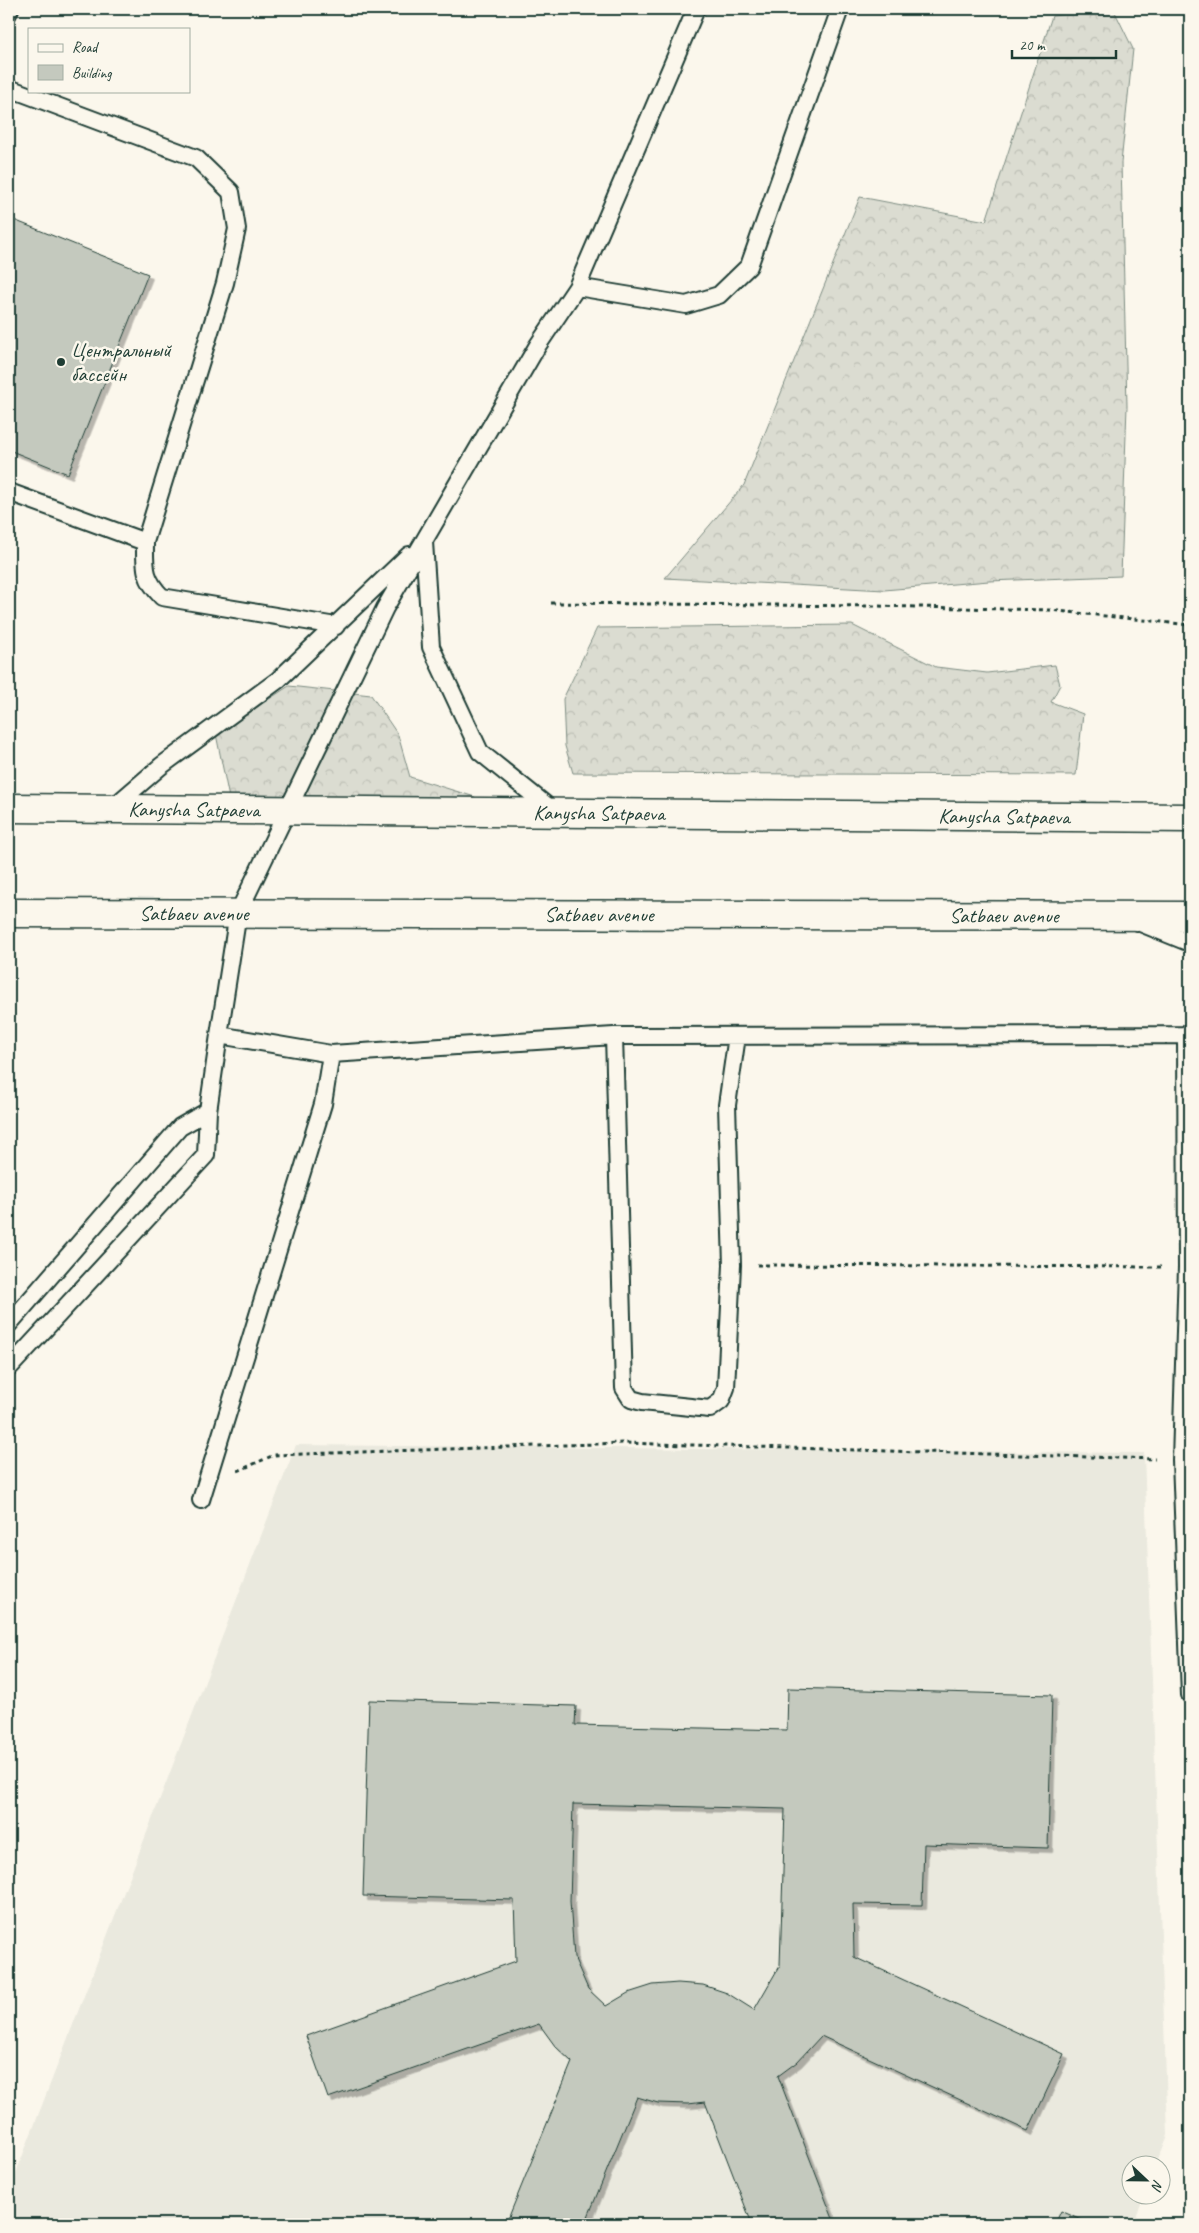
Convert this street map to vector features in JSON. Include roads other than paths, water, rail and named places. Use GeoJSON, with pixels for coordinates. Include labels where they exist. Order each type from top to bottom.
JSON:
{"type":"FeatureCollection","features":[{"type":"Feature","properties":{"kind":"main road","name":"Kanysha Satpaeva"},"geometry":{"type":"LineString","coordinates":[[9,808],[1190,818]]}},
{"type":"Feature","properties":{"kind":"main road","name":"Satbaev avenue"},"geometry":{"type":"LineString","coordinates":[[9,913],[1190,916]]}},
{"type":"Feature","properties":{"kind":"lane"},"geometry":{"type":"LineString","coordinates":[[9,1368],[206,1155],[208,1111],[238,913],[385,608],[538,345],[577,287],[696,9]]}},
{"type":"Feature","properties":{"kind":"lane"},"geometry":{"type":"LineString","coordinates":[[577,287],[686,306],[719,295],[748,266],[840,9]]}},
{"type":"Feature","properties":{"kind":"lane"},"geometry":{"type":"LineString","coordinates":[[9,88],[196,158],[231,192],[237,229],[224,283],[145,542],[146,574],[152,587],[162,596],[336,626]]}},
{"type":"Feature","properties":{"kind":"lane"},"geometry":{"type":"LineString","coordinates":[[9,492],[145,542]]}},
{"type":"Feature","properties":{"kind":"lane"},"geometry":{"type":"LineString","coordinates":[[111,809],[160,766],[278,680],[424,542]]}},
{"type":"Feature","properties":{"kind":"lane"},"geometry":{"type":"LineString","coordinates":[[424,542],[431,647],[480,752],[556,813]]}},
{"type":"Feature","properties":{"kind":"lane"},"geometry":{"type":"LineString","coordinates":[[1124,916],[1190,944]]}},
{"type":"Feature","properties":{"kind":"lane"},"geometry":{"type":"LineString","coordinates":[[219,1035],[331,1054],[614,1036],[1188,1033],[1186,1267],[1181,1460],[1190,1694]]}},
{"type":"Feature","properties":{"kind":"lane"},"geometry":{"type":"LineString","coordinates":[[614,1036],[624,1388],[631,1399],[642,1402],[710,1409],[721,1401],[726,1388],[732,1264],[726,1105],[736,1036]]}},
{"type":"Feature","properties":{"kind":"lane"},"geometry":{"type":"LineString","coordinates":[[204,1492],[323,1104],[331,1054]]}},
{"type":"Feature","properties":{"kind":"lane"},"geometry":{"type":"LineString","coordinates":[[9,1324],[180,1127],[208,1111]]}},
{"type":"Feature","properties":{"kind":"place","name":"Центральный бассейн"},"geometry":{"type":"Point","coordinates":[61,362]}}]}
